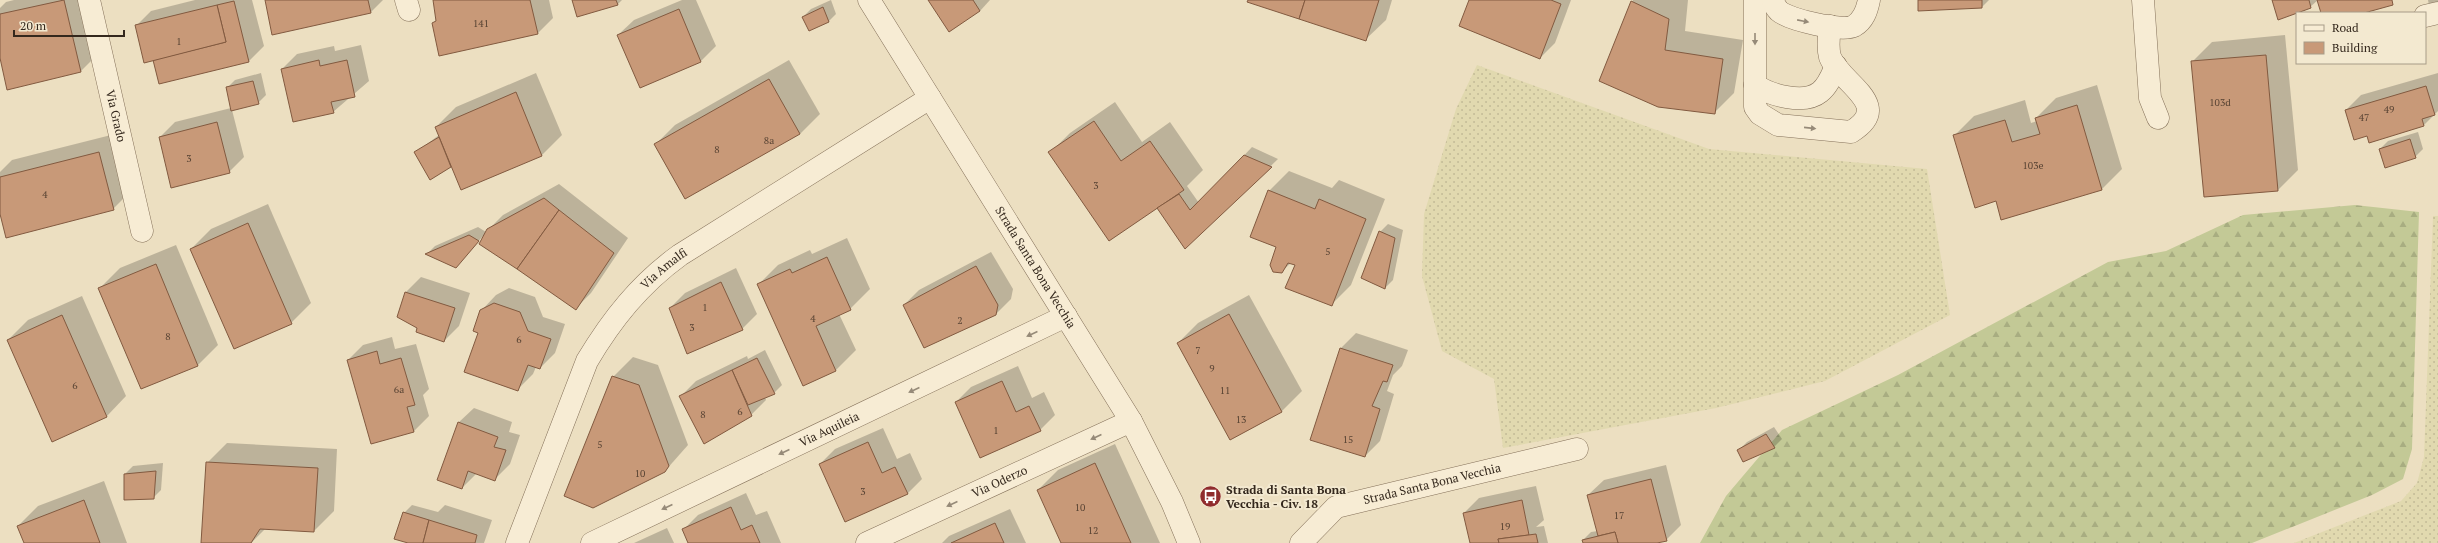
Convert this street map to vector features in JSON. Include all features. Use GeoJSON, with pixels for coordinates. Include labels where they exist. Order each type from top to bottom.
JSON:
{"type":"FeatureCollection","features":[{"type":"Feature","properties":{"kind":"street","name":"Via Grado"},"geometry":{"type":"LineString","coordinates":[[89,0],[142,231]]}},
{"type":"Feature","properties":{"kind":"street","name":"Strada Santa Bona Vecchia"},"geometry":{"type":"LineString","coordinates":[[868,0],[1131,421],[1172,502],[1188,543]]}},
{"type":"Feature","properties":{"kind":"street"},"geometry":{"type":"LineString","coordinates":[[1755,0],[1755,106],[1760,114],[1778,125],[1851,132],[1866,119],[1868,109],[1866,98],[1836,66],[1831,57],[1828,44],[1830,26]]}},
{"type":"Feature","properties":{"kind":"street"},"geometry":{"type":"LineString","coordinates":[[1773,0],[1780,11],[1794,19],[1844,28],[1853,26],[1867,11],[1869,0]]}},
{"type":"Feature","properties":{"kind":"street"},"geometry":{"type":"LineString","coordinates":[[2143,0],[2150,98],[2158,118]]}},
{"type":"Feature","properties":{"kind":"street"},"geometry":{"type":"LineString","coordinates":[[2426,16],[2438,13]]}},
{"type":"Feature","properties":{"kind":"street"},"geometry":{"type":"LineString","coordinates":[[1755,85],[1772,95],[1809,98],[1819,93],[1828,83],[1836,66]]}},
{"type":"Feature","properties":{"kind":"street","name":"Via Amalfi"},"geometry":{"type":"LineString","coordinates":[[517,543],[587,360],[614,319],[636,292],[657,272],[680,255],[930,98]]}},
{"type":"Feature","properties":{"kind":"street","name":"Via Aquileia"},"geometry":{"type":"LineString","coordinates":[[592,543],[1066,316]]}},
{"type":"Feature","properties":{"kind":"street","name":"Via Oderzo"},"geometry":{"type":"LineString","coordinates":[[867,543],[1131,421]]}},
{"type":"Feature","properties":{"kind":"street","name":"Strada Santa Bona Vecchia"},"geometry":{"type":"LineString","coordinates":[[1301,543],[1336,507],[1577,449]]}},
{"type":"Feature","properties":{"kind":"shaded area"},"geometry":{"type":"Polygon","coordinates":[[[1477,65],[1709,149],[1927,169],[1950,315],[1825,381],[1716,408],[1503,448],[1494,379],[1442,351],[1422,276],[1424,214],[1456,109],[1477,65]]]}},
{"type":"Feature","properties":{"kind":"shaded area"},"geometry":{"type":"Polygon","coordinates":[[[2433,216],[2438,216],[2438,543],[2294,543],[2401,501],[2417,483],[2424,457],[2433,216]]]}},
{"type":"Feature","properties":{"kind":"green space"},"geometry":{"type":"Polygon","coordinates":[[[2355,205],[2419,212],[2412,449],[2403,479],[2372,495],[2252,543],[1700,543],[1726,496],[1782,430],[1898,375],[2108,262],[2166,251],[2243,215],[2355,205]]]}},
{"type":"Feature","properties":{"kind":"building"},"geometry":{"type":"Polygon","coordinates":[[[64,0],[81,72],[7,90],[0,58],[0,14],[64,0]]]}},
{"type":"Feature","properties":{"kind":"building"},"geometry":{"type":"Polygon","coordinates":[[[265,0],[368,0],[371,13],[272,35],[265,0]]]}},
{"type":"Feature","properties":{"kind":"building"},"geometry":{"type":"Polygon","coordinates":[[[433,0],[530,0],[538,34],[439,56],[432,23],[436,21],[433,0]]]}},
{"type":"Feature","properties":{"kind":"building"},"geometry":{"type":"Polygon","coordinates":[[[572,0],[616,0],[618,5],[577,17],[572,0]]]}},
{"type":"Feature","properties":{"kind":"building"},"geometry":{"type":"Polygon","coordinates":[[[928,0],[973,0],[980,11],[949,32],[928,0]]]}},
{"type":"Feature","properties":{"kind":"building"},"geometry":{"type":"Polygon","coordinates":[[[1248,0],[1305,0],[1299,19],[1247,2],[1248,0]]]}},
{"type":"Feature","properties":{"kind":"building"},"geometry":{"type":"Polygon","coordinates":[[[1305,0],[1379,0],[1366,41],[1299,19],[1305,0]]]}},
{"type":"Feature","properties":{"kind":"building"},"geometry":{"type":"Polygon","coordinates":[[[1469,0],[1551,0],[1561,4],[1540,59],[1459,26],[1469,0]]]}},
{"type":"Feature","properties":{"kind":"building"},"geometry":{"type":"Polygon","coordinates":[[[1918,0],[1982,0],[1982,8],[1918,11],[1918,0]]]}},
{"type":"Feature","properties":{"kind":"building"},"geometry":{"type":"Polygon","coordinates":[[[2272,0],[2309,0],[2311,8],[2296,12],[2296,13],[2278,20],[2272,0]]]}},
{"type":"Feature","properties":{"kind":"building"},"geometry":{"type":"Polygon","coordinates":[[[2317,0],[2392,0],[2393,5],[2368,12],[2321,12],[2317,0]]]}},
{"type":"Feature","properties":{"kind":"building"},"geometry":{"type":"Polygon","coordinates":[[[234,1],[249,62],[159,84],[153,60],[226,42],[217,5],[234,1]]]}},
{"type":"Feature","properties":{"kind":"building"},"geometry":{"type":"Polygon","coordinates":[[[1631,1],[1669,19],[1665,50],[1723,59],[1715,114],[1658,107],[1599,81],[1631,1]]]}},
{"type":"Feature","properties":{"kind":"building"},"geometry":{"type":"Polygon","coordinates":[[[217,5],[226,42],[144,63],[135,25],[217,5]]]}},
{"type":"Feature","properties":{"kind":"building"},"geometry":{"type":"Polygon","coordinates":[[[823,7],[829,22],[809,31],[802,17],[823,7]]]}},
{"type":"Feature","properties":{"kind":"building"},"geometry":{"type":"Polygon","coordinates":[[[679,9],[701,62],[640,88],[617,35],[679,9]]]}},
{"type":"Feature","properties":{"kind":"building"},"geometry":{"type":"Polygon","coordinates":[[[2266,55],[2278,191],[2204,197],[2191,61],[2266,55]]]}},
{"type":"Feature","properties":{"kind":"building"},"geometry":{"type":"Polygon","coordinates":[[[319,60],[320,66],[347,60],[355,97],[331,102],[334,113],[293,122],[281,69],[319,60]]]}},
{"type":"Feature","properties":{"kind":"building"},"geometry":{"type":"Polygon","coordinates":[[[769,79],[800,134],[685,199],[654,144],[769,79]]]}},
{"type":"Feature","properties":{"kind":"building"},"geometry":{"type":"Polygon","coordinates":[[[253,81],[259,104],[231,111],[226,87],[253,81]]]}},
{"type":"Feature","properties":{"kind":"building"},"geometry":{"type":"Polygon","coordinates":[[[2426,86],[2435,115],[2422,119],[2424,126],[2369,143],[2367,136],[2354,140],[2345,110],[2426,86]]]}},
{"type":"Feature","properties":{"kind":"building"},"geometry":{"type":"Polygon","coordinates":[[[516,92],[542,156],[461,190],[435,127],[516,92]]]}},
{"type":"Feature","properties":{"kind":"building"},"geometry":{"type":"Polygon","coordinates":[[[2077,105],[2102,190],[2001,220],[1996,201],[1975,208],[1953,135],[2005,120],[2012,142],[2040,134],[2035,118],[2077,105]]]}},
{"type":"Feature","properties":{"kind":"building"},"geometry":{"type":"Polygon","coordinates":[[[1094,121],[1121,161],[1150,141],[1184,190],[1109,241],[1048,152],[1094,121]]]}},
{"type":"Feature","properties":{"kind":"building"},"geometry":{"type":"Polygon","coordinates":[[[217,122],[230,173],[171,188],[159,137],[217,122]]]}},
{"type":"Feature","properties":{"kind":"building"},"geometry":{"type":"Polygon","coordinates":[[[439,137],[451,167],[430,180],[414,152],[439,137]]]}},
{"type":"Feature","properties":{"kind":"building"},"geometry":{"type":"Polygon","coordinates":[[[2410,139],[2416,158],[2385,168],[2379,149],[2410,139]]]}},
{"type":"Feature","properties":{"kind":"building"},"geometry":{"type":"Polygon","coordinates":[[[99,152],[114,210],[6,238],[0,214],[0,177],[99,152]]]}},
{"type":"Feature","properties":{"kind":"building"},"geometry":{"type":"Polygon","coordinates":[[[1244,155],[1272,167],[1185,249],[1157,208],[1179,194],[1190,210],[1244,155]]]}},
{"type":"Feature","properties":{"kind":"building"},"geometry":{"type":"Polygon","coordinates":[[[1268,190],[1315,209],[1319,199],[1366,219],[1332,306],[1285,288],[1295,265],[1288,263],[1282,273],[1273,272],[1270,265],[1276,247],[1250,237],[1268,190]]]}},
{"type":"Feature","properties":{"kind":"building"},"geometry":{"type":"Polygon","coordinates":[[[544,198],[559,210],[517,269],[479,244],[487,229],[544,198]]]}},
{"type":"Feature","properties":{"kind":"building"},"geometry":{"type":"Polygon","coordinates":[[[559,210],[614,253],[576,310],[517,269],[559,210]]]}},
{"type":"Feature","properties":{"kind":"building"},"geometry":{"type":"Polygon","coordinates":[[[248,223],[292,324],[234,349],[190,249],[248,223]]]}},
{"type":"Feature","properties":{"kind":"building"},"geometry":{"type":"Polygon","coordinates":[[[1379,231],[1395,238],[1385,289],[1361,278],[1379,231]]]}},
{"type":"Feature","properties":{"kind":"building"},"geometry":{"type":"Polygon","coordinates":[[[469,235],[479,241],[456,268],[425,254],[469,235]]]}},
{"type":"Feature","properties":{"kind":"building"},"geometry":{"type":"Polygon","coordinates":[[[827,257],[851,310],[816,326],[836,371],[803,386],[757,284],[790,269],[792,273],[827,257]]]}},
{"type":"Feature","properties":{"kind":"building"},"geometry":{"type":"Polygon","coordinates":[[[156,264],[198,366],[141,389],[98,288],[156,264]]]}},
{"type":"Feature","properties":{"kind":"building"},"geometry":{"type":"Polygon","coordinates":[[[976,266],[998,305],[996,315],[924,348],[903,305],[976,266]]]}},
{"type":"Feature","properties":{"kind":"building"},"geometry":{"type":"Polygon","coordinates":[[[721,282],[743,330],[687,354],[669,308],[721,282]]]}},
{"type":"Feature","properties":{"kind":"building"},"geometry":{"type":"Polygon","coordinates":[[[405,292],[455,308],[444,342],[416,332],[417,328],[397,317],[405,292]]]}},
{"type":"Feature","properties":{"kind":"building"},"geometry":{"type":"Polygon","coordinates":[[[494,303],[520,312],[528,331],[551,339],[540,369],[528,365],[518,391],[464,372],[478,333],[473,331],[480,310],[494,303]]]}},
{"type":"Feature","properties":{"kind":"building"},"geometry":{"type":"Polygon","coordinates":[[[1229,314],[1282,412],[1230,440],[1177,343],[1229,314]]]}},
{"type":"Feature","properties":{"kind":"building"},"geometry":{"type":"Polygon","coordinates":[[[62,315],[107,417],[52,442],[7,340],[62,315]]]}},
{"type":"Feature","properties":{"kind":"building"},"geometry":{"type":"Polygon","coordinates":[[[1340,348],[1393,365],[1387,382],[1383,381],[1372,406],[1380,409],[1365,457],[1310,440],[1340,348]]]}},
{"type":"Feature","properties":{"kind":"building"},"geometry":{"type":"Polygon","coordinates":[[[377,351],[380,364],[401,358],[415,405],[407,407],[414,432],[371,444],[347,360],[377,351]]]}},
{"type":"Feature","properties":{"kind":"building"},"geometry":{"type":"Polygon","coordinates":[[[757,358],[775,394],[748,405],[732,370],[757,358]]]}},
{"type":"Feature","properties":{"kind":"building"},"geometry":{"type":"Polygon","coordinates":[[[732,370],[752,416],[704,444],[679,396],[732,370]]]}},
{"type":"Feature","properties":{"kind":"building"},"geometry":{"type":"Polygon","coordinates":[[[612,376],[639,385],[669,466],[665,472],[593,508],[564,496],[612,376]]]}},
{"type":"Feature","properties":{"kind":"building"},"geometry":{"type":"Polygon","coordinates":[[[1002,381],[1016,412],[1029,406],[1041,431],[980,458],[955,402],[1002,381]]]}},
{"type":"Feature","properties":{"kind":"building"},"geometry":{"type":"Polygon","coordinates":[[[458,422],[498,437],[494,447],[506,450],[495,481],[468,471],[462,489],[437,480],[458,422]]]}},
{"type":"Feature","properties":{"kind":"building"},"geometry":{"type":"Polygon","coordinates":[[[1766,434],[1775,448],[1743,462],[1737,450],[1766,434]]]}},
{"type":"Feature","properties":{"kind":"building"},"geometry":{"type":"Polygon","coordinates":[[[868,442],[882,473],[895,467],[908,494],[845,522],[819,464],[868,442]]]}},
{"type":"Feature","properties":{"kind":"building"},"geometry":{"type":"Polygon","coordinates":[[[206,462],[318,468],[314,532],[260,529],[251,543],[201,543],[206,462]]]}},
{"type":"Feature","properties":{"kind":"building"},"geometry":{"type":"Polygon","coordinates":[[[1095,463],[1131,543],[1061,543],[1037,490],[1095,463]]]}},
{"type":"Feature","properties":{"kind":"building"},"geometry":{"type":"Polygon","coordinates":[[[156,471],[154,499],[124,500],[124,474],[156,471]]]}},
{"type":"Feature","properties":{"kind":"building"},"geometry":{"type":"Polygon","coordinates":[[[1651,479],[1667,541],[1657,543],[1618,543],[1615,532],[1598,536],[1587,495],[1651,479]]]}},
{"type":"Feature","properties":{"kind":"building"},"geometry":{"type":"Polygon","coordinates":[[[84,500],[100,543],[24,543],[17,526],[84,500]]]}},
{"type":"Feature","properties":{"kind":"building"},"geometry":{"type":"Polygon","coordinates":[[[1522,500],[1529,535],[1498,539],[1499,543],[1470,543],[1463,513],[1522,500]]]}},
{"type":"Feature","properties":{"kind":"building"},"geometry":{"type":"Polygon","coordinates":[[[731,507],[741,530],[752,525],[760,543],[688,543],[682,529],[731,507]]]}},
{"type":"Feature","properties":{"kind":"building"},"geometry":{"type":"Polygon","coordinates":[[[403,512],[429,520],[423,543],[408,543],[394,539],[403,512]]]}},
{"type":"Feature","properties":{"kind":"building"},"geometry":{"type":"Polygon","coordinates":[[[429,520],[477,535],[475,543],[423,543],[429,520]]]}},
{"type":"Feature","properties":{"kind":"building"},"geometry":{"type":"Polygon","coordinates":[[[995,523],[1004,543],[951,543],[995,523]]]}},
{"type":"Feature","properties":{"kind":"building"},"geometry":{"type":"Polygon","coordinates":[[[1615,532],[1618,543],[1583,543],[1582,540],[1615,532]]]}},
{"type":"Feature","properties":{"kind":"building"},"geometry":{"type":"Polygon","coordinates":[[[1536,534],[1538,543],[1499,543],[1498,539],[1536,534]]]}},
{"type":"Feature","properties":{"kind":"place","name":"Strada di Santa Bona Vecchia - Civ. 18"},"geometry":{"type":"Point","coordinates":[1210,497]}}]}
